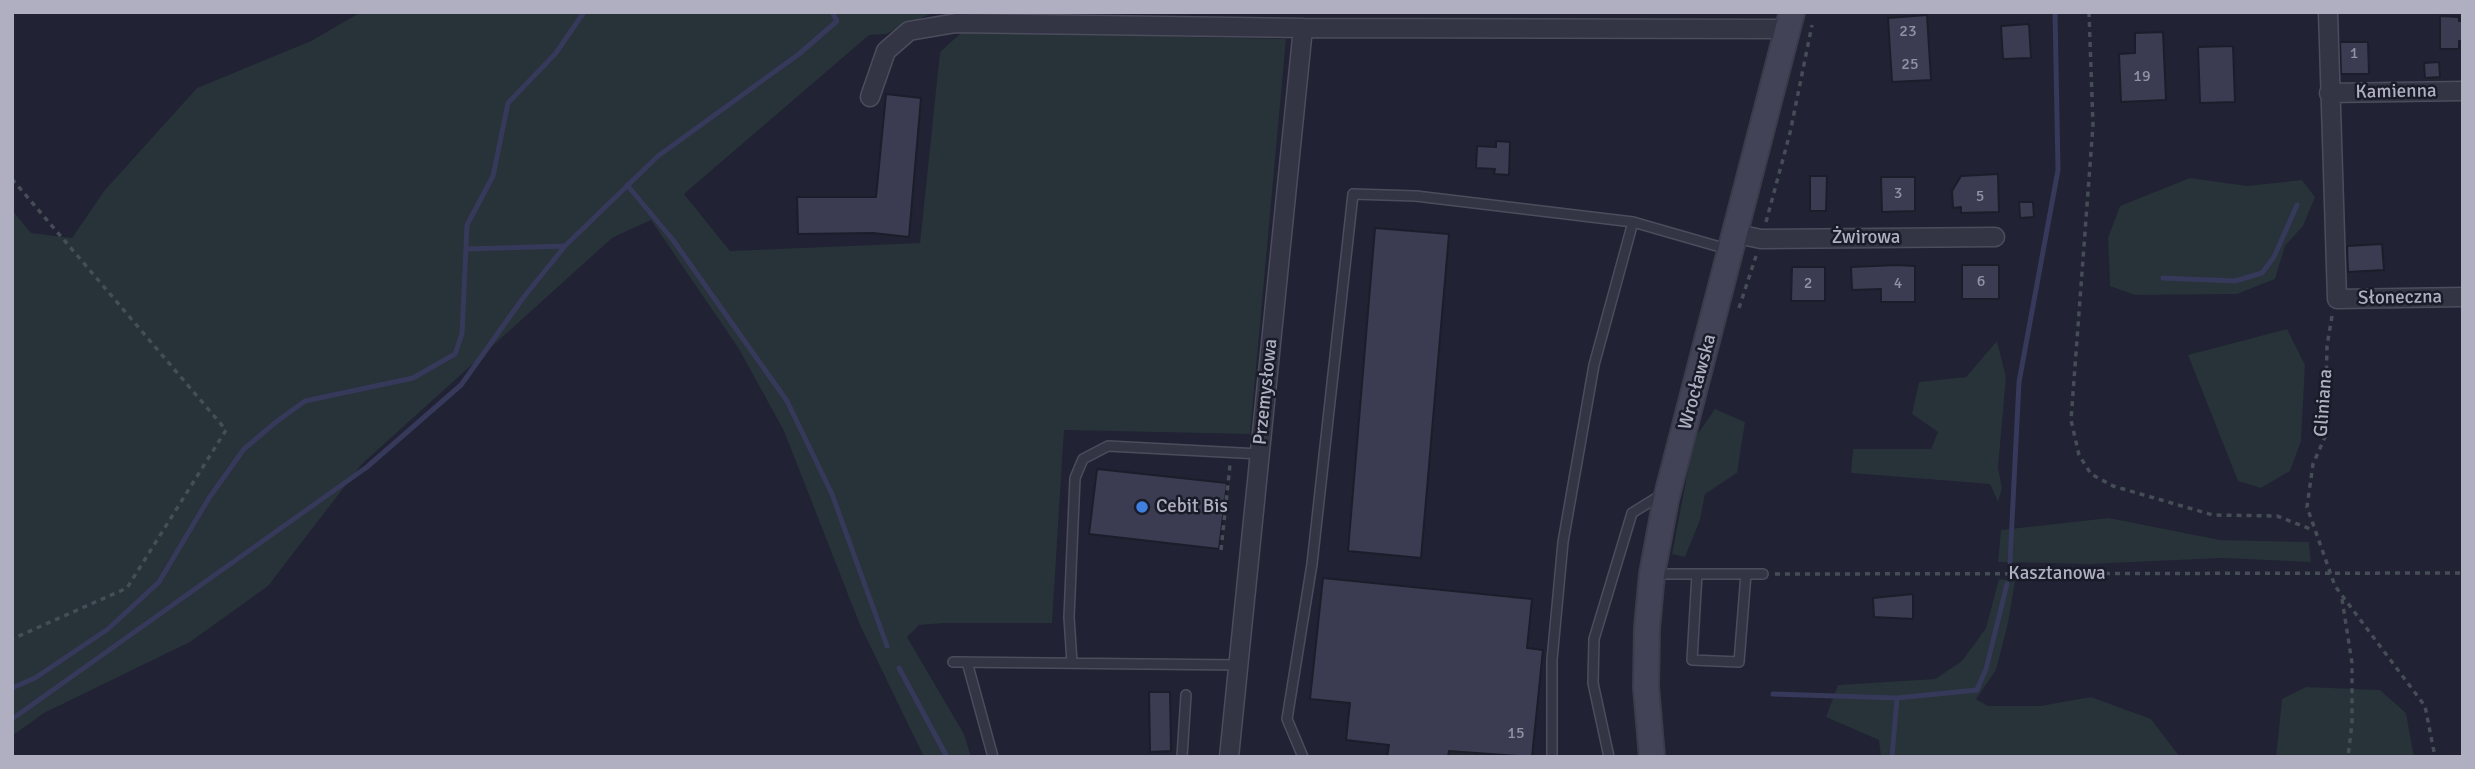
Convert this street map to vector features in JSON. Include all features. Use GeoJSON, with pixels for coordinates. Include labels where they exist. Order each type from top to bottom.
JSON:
{"type":"FeatureCollection","features":[{"type":"Feature","properties":{"kind":"main road","name":"Wrocławska"},"geometry":{"type":"LineString","coordinates":[[1652,757],[1646,687],[1652,574],[1668,490],[1798,21]]}},
{"type":"Feature","properties":{"kind":"street"},"geometry":{"type":"LineString","coordinates":[[2328,12],[2337,299]]}},
{"type":"Feature","properties":{"kind":"street"},"geometry":{"type":"LineString","coordinates":[[870,97],[886,51],[893,44],[909,31],[956,23],[1303,28],[1798,21]]}},
{"type":"Feature","properties":{"kind":"street","name":"Przemysłowa"},"geometry":{"type":"LineString","coordinates":[[1229,757],[1303,28]]}},
{"type":"Feature","properties":{"kind":"street","name":"Kamienna"},"geometry":{"type":"LineString","coordinates":[[2329,93],[2463,91]]}},
{"type":"Feature","properties":{"kind":"street","name":"Żwirowa"},"geometry":{"type":"LineString","coordinates":[[1735,243],[1761,239],[1995,237]]}},
{"type":"Feature","properties":{"kind":"street","name":"Słoneczna"},"geometry":{"type":"LineString","coordinates":[[2337,299],[2463,297]]}},
{"type":"Feature","properties":{"kind":"lane"},"geometry":{"type":"LineString","coordinates":[[1303,757],[1287,719],[1312,564],[1353,194],[1416,196],[1633,222],[1735,243]]}},
{"type":"Feature","properties":{"kind":"lane"},"geometry":{"type":"LineString","coordinates":[[1552,757],[1552,660],[1563,542],[1594,365],[1633,222]]}},
{"type":"Feature","properties":{"kind":"lane"},"geometry":{"type":"LineString","coordinates":[[1072,663],[1069,617],[1075,478],[1083,459],[1108,446],[1231,455],[1260,454]]}},
{"type":"Feature","properties":{"kind":"lane"},"geometry":{"type":"LineString","coordinates":[[1609,757],[1592,683],[1594,639],[1632,513],[1668,490]]}},
{"type":"Feature","properties":{"kind":"lane"},"geometry":{"type":"LineString","coordinates":[[1652,574],[1763,574]]}},
{"type":"Feature","properties":{"kind":"lane"},"geometry":{"type":"LineString","coordinates":[[1697,574],[1692,660],[1739,662],[1746,574]]}},
{"type":"Feature","properties":{"kind":"lane"},"geometry":{"type":"LineString","coordinates":[[953,662],[1240,664]]}},
{"type":"Feature","properties":{"kind":"lane"},"geometry":{"type":"LineString","coordinates":[[967,662],[993,757]]}},
{"type":"Feature","properties":{"kind":"lane"},"geometry":{"type":"LineString","coordinates":[[1182,757],[1186,695]]}},
{"type":"Feature","properties":{"kind":"path"},"geometry":{"type":"LineString","coordinates":[[2089,12],[2093,125],[2071,420],[2079,455],[2091,474],[2113,486],[2213,515],[2277,516],[2313,530]]}},
{"type":"Feature","properties":{"kind":"path"},"geometry":{"type":"LineString","coordinates":[[1738,310],[1790,133],[1798,21]]}},
{"type":"Feature","properties":{"kind":"path"},"geometry":{"type":"LineString","coordinates":[[12,179],[226,430],[127,588],[12,639]]}},
{"type":"Feature","properties":{"kind":"path","name":"Gliniana"},"geometry":{"type":"LineString","coordinates":[[2337,299],[2327,346],[2325,437],[2308,487],[2307,508],[2329,573],[2342,595],[2425,706],[2435,757]]}},
{"type":"Feature","properties":{"kind":"path"},"geometry":{"type":"LineString","coordinates":[[1221,550],[1231,455]]}},
{"type":"Feature","properties":{"kind":"path","name":"Kasztanowa"},"geometry":{"type":"LineString","coordinates":[[1763,574],[2463,573]]}},
{"type":"Feature","properties":{"kind":"path"},"geometry":{"type":"LineString","coordinates":[[2342,595],[2352,663],[2352,723],[2348,757]]}},
{"type":"Feature","properties":{"kind":"shaded area"},"geometry":{"type":"Polygon","coordinates":[[[361,12],[935,12],[886,34],[869,35],[684,194],[730,251],[920,243],[940,52],[962,32],[1286,39],[1250,434],[1064,430],[1052,623],[919,625],[907,637],[964,734],[971,757],[924,757],[860,625],[784,431],[739,349],[651,220],[612,238],[362,464],[268,586],[190,642],[44,713],[12,736],[12,210],[31,233],[72,238],[104,191],[197,88],[311,41],[361,12]]]}},
{"type":"Feature","properties":{"kind":"shaded area"},"geometry":{"type":"Polygon","coordinates":[[[2190,178],[2247,186],[2302,180],[2315,197],[2303,226],[2285,246],[2275,279],[2237,294],[2135,295],[2110,286],[2108,238],[2120,206],[2190,178]]]}},
{"type":"Feature","properties":{"kind":"shaded area"},"geometry":{"type":"Polygon","coordinates":[[[2287,329],[2305,365],[2301,441],[2290,471],[2261,488],[2238,481],[2188,355],[2287,329]]]}},
{"type":"Feature","properties":{"kind":"shaded area"},"geometry":{"type":"Polygon","coordinates":[[[1997,341],[2006,377],[1998,468],[2002,488],[1998,502],[1990,484],[1851,473],[1853,449],[1931,449],[1938,432],[1912,414],[1919,382],[1966,377],[1997,341]]]}},
{"type":"Feature","properties":{"kind":"shaded area"},"geometry":{"type":"Polygon","coordinates":[[[1715,409],[1745,422],[1737,473],[1705,494],[1700,520],[1685,557],[1672,554],[1694,439],[1715,409]]]}},
{"type":"Feature","properties":{"kind":"shaded area"},"geometry":{"type":"Polygon","coordinates":[[[2109,518],[2220,540],[2309,542],[2311,562],[2221,558],[2090,564],[1998,562],[2001,530],[2109,518]]]}},
{"type":"Feature","properties":{"kind":"shaded area"},"geometry":{"type":"Polygon","coordinates":[[[1999,579],[2015,581],[2008,623],[1996,670],[1976,699],[1988,706],[2040,706],[2091,697],[2151,719],[2180,757],[1881,757],[1879,740],[1826,717],[1838,685],[1935,679],[1962,661],[1986,628],[1999,579]]]}},
{"type":"Feature","properties":{"kind":"shaded area"},"geometry":{"type":"Polygon","coordinates":[[[2306,687],[2380,690],[2406,713],[2414,757],[2276,757],[2282,699],[2306,687]]]}},
{"type":"Feature","properties":{"kind":"building"},"geometry":{"type":"Polygon","coordinates":[[[1927,15],[1931,80],[1892,82],[1888,18],[1927,15]]]}},
{"type":"Feature","properties":{"kind":"building"},"geometry":{"type":"Polygon","coordinates":[[[2440,16],[2459,17],[2459,21],[2463,21],[2463,41],[2459,41],[2459,49],[2440,49],[2440,16]]]}},
{"type":"Feature","properties":{"kind":"building"},"geometry":{"type":"Polygon","coordinates":[[[2029,24],[2031,58],[2003,59],[2001,26],[2029,24]]]}},
{"type":"Feature","properties":{"kind":"building"},"geometry":{"type":"Polygon","coordinates":[[[2163,32],[2166,100],[2121,102],[2119,54],[2135,53],[2135,33],[2163,32]]]}},
{"type":"Feature","properties":{"kind":"building"},"geometry":{"type":"Polygon","coordinates":[[[2340,42],[2368,42],[2369,74],[2341,74],[2340,42]]]}},
{"type":"Feature","properties":{"kind":"building"},"geometry":{"type":"Polygon","coordinates":[[[2233,46],[2235,102],[2200,103],[2198,47],[2233,46]]]}},
{"type":"Feature","properties":{"kind":"building"},"geometry":{"type":"Polygon","coordinates":[[[2439,62],[2440,77],[2425,78],[2424,63],[2439,62]]]}},
{"type":"Feature","properties":{"kind":"building"},"geometry":{"type":"Polygon","coordinates":[[[886,94],[921,98],[909,237],[873,233],[798,234],[797,197],[876,197],[886,94]]]}},
{"type":"Feature","properties":{"kind":"building"},"geometry":{"type":"Polygon","coordinates":[[[1496,141],[1510,142],[1509,175],[1494,174],[1495,169],[1476,168],[1477,146],[1496,147],[1496,141]]]}},
{"type":"Feature","properties":{"kind":"building"},"geometry":{"type":"Polygon","coordinates":[[[1998,174],[1999,212],[1961,213],[1961,207],[1953,208],[1952,191],[1961,176],[1998,174]]]}},
{"type":"Feature","properties":{"kind":"building"},"geometry":{"type":"Polygon","coordinates":[[[1810,176],[1827,176],[1826,211],[1810,211],[1810,176]]]}},
{"type":"Feature","properties":{"kind":"building"},"geometry":{"type":"Polygon","coordinates":[[[1881,177],[1915,177],[1915,211],[1882,212],[1881,177]]]}},
{"type":"Feature","properties":{"kind":"building"},"geometry":{"type":"Polygon","coordinates":[[[2019,202],[2033,202],[2034,217],[2020,218],[2019,202]]]}},
{"type":"Feature","properties":{"kind":"building"},"geometry":{"type":"Polygon","coordinates":[[[1375,228],[1449,234],[1421,558],[1348,551],[1375,228]]]}},
{"type":"Feature","properties":{"kind":"building"},"geometry":{"type":"Polygon","coordinates":[[[2382,244],[2384,270],[2348,272],[2347,246],[2382,244]]]}},
{"type":"Feature","properties":{"kind":"building"},"geometry":{"type":"Polygon","coordinates":[[[1962,265],[1999,265],[1999,299],[1962,299],[1962,265]]]}},
{"type":"Feature","properties":{"kind":"building"},"geometry":{"type":"Polygon","coordinates":[[[1915,266],[1915,302],[1881,302],[1881,289],[1852,290],[1851,267],[1915,266]]]}},
{"type":"Feature","properties":{"kind":"building"},"geometry":{"type":"Polygon","coordinates":[[[1792,267],[1825,267],[1825,301],[1791,301],[1792,267]]]}},
{"type":"Feature","properties":{"kind":"building","name":"Cebit Bis"},"geometry":{"type":"Polygon","coordinates":[[[1097,469],[1227,483],[1219,549],[1089,534],[1097,469]]]}},
{"type":"Feature","properties":{"kind":"building"},"geometry":{"type":"Polygon","coordinates":[[[1323,578],[1532,599],[1527,648],[1543,650],[1532,757],[1449,751],[1448,757],[1387,757],[1389,745],[1346,740],[1350,703],[1310,699],[1323,578]]]}},
{"type":"Feature","properties":{"kind":"building"},"geometry":{"type":"Polygon","coordinates":[[[1913,594],[1913,619],[1874,617],[1873,598],[1913,594]]]}},
{"type":"Feature","properties":{"kind":"building"},"geometry":{"type":"Polygon","coordinates":[[[1149,692],[1170,692],[1171,751],[1150,752],[1149,692]]]}},
{"type":"Feature","properties":{"kind":"waterway"},"geometry":{"type":"LineString","coordinates":[[12,688],[35,678],[108,629],[159,582],[209,498],[244,449],[276,422],[305,401],[413,378],[455,354],[462,334],[467,225],[493,176],[508,103],[556,53],[584,12]]}},
{"type":"Feature","properties":{"kind":"waterway"},"geometry":{"type":"LineString","coordinates":[[467,249],[565,246],[658,156],[799,54],[837,21],[832,12]]}},
{"type":"Feature","properties":{"kind":"waterway"},"geometry":{"type":"LineString","coordinates":[[2010,562],[2019,382],[2058,170],[2055,12]]}},
{"type":"Feature","properties":{"kind":"waterway"},"geometry":{"type":"LineString","coordinates":[[627,185],[673,240],[787,401],[832,494],[887,646]]}},
{"type":"Feature","properties":{"kind":"waterway"},"geometry":{"type":"LineString","coordinates":[[2163,278],[2235,281],[2262,273],[2274,257],[2297,205]]}},
{"type":"Feature","properties":{"kind":"waterway"},"geometry":{"type":"LineString","coordinates":[[12,719],[367,467],[461,385],[523,298],[565,246]]}},
{"type":"Feature","properties":{"kind":"waterway"},"geometry":{"type":"LineString","coordinates":[[1773,694],[1897,698],[1977,690],[1986,669],[2007,584]]}},
{"type":"Feature","properties":{"kind":"waterway"},"geometry":{"type":"LineString","coordinates":[[899,668],[947,757]]}},
{"type":"Feature","properties":{"kind":"waterway"},"geometry":{"type":"LineString","coordinates":[[1892,757],[1897,698]]}},
{"type":"Feature","properties":{"kind":"place","name":"Cebit Bis"},"geometry":{"type":"Point","coordinates":[1142,507]}}]}
